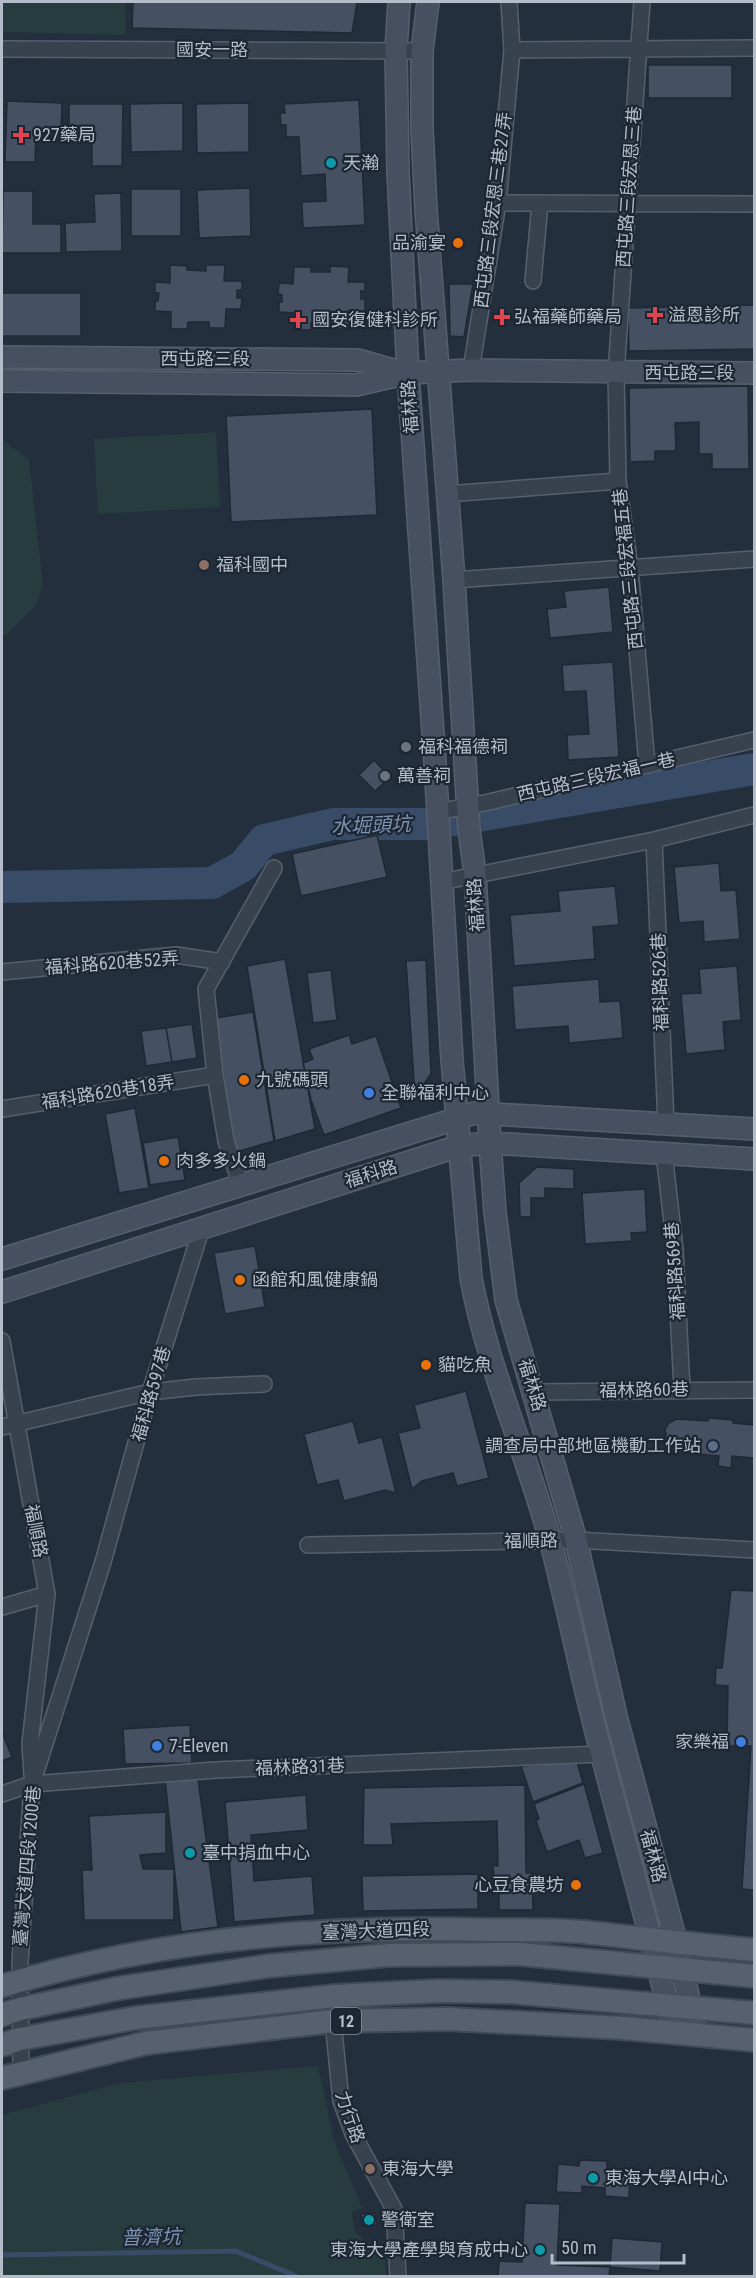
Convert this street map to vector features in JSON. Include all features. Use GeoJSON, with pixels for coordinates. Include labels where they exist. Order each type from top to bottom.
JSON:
{"type":"FeatureCollection","features":[{"type":"Feature","properties":{"kind":"main road","name":"臺灣大道四段"},"geometry":{"type":"LineString","coordinates":[[10,1983],[149,1951],[358,1929],[433,1928],[581,1932],[676,1944],[754,1950]]}},
{"type":"Feature","properties":{"kind":"main road","name":"臺灣大道四段"},"geometry":{"type":"LineString","coordinates":[[11,2012],[120,1988],[211,1974],[268,1966],[389,1955],[520,1954],[754,1976]]}},
{"type":"Feature","properties":{"kind":"main road","name":"12"},"geometry":{"type":"LineString","coordinates":[[10,2042],[135,2018],[346,1995],[438,1991],[510,1992],[754,2013]]}},
{"type":"Feature","properties":{"kind":"main road","name":"12"},"geometry":{"type":"LineString","coordinates":[[11,2075],[146,2043],[333,2021],[448,2019],[674,2032],[754,2040]]}},
{"type":"Feature","properties":{"kind":"street","name":"福林路"},"geometry":{"type":"LineString","coordinates":[[399,2],[396,50],[398,172],[408,374],[467,1246],[475,1299],[501,1389],[550,1541],[601,1754],[653,1941],[674,2032]]}},
{"type":"Feature","properties":{"kind":"street","name":"福林路"},"geometry":{"type":"LineString","coordinates":[[428,2],[422,51],[422,129],[454,580],[467,806],[475,874],[490,1143],[495,1212],[506,1300],[576,1540],[616,1716],[698,2034]]}},
{"type":"Feature","properties":{"kind":"street","name":"西屯路三段宏恩三巷27弄"},"geometry":{"type":"LineString","coordinates":[[471,370],[498,203],[512,50],[509,2]]}},
{"type":"Feature","properties":{"kind":"street","name":"西屯路三段宏恩三巷"},"geometry":{"type":"LineString","coordinates":[[616,373],[642,2]]}},
{"type":"Feature","properties":{"kind":"street"},"geometry":{"type":"LineString","coordinates":[[512,50],[754,48]]}},
{"type":"Feature","properties":{"kind":"street","name":"國安一路"},"geometry":{"type":"LineString","coordinates":[[2,49],[422,51]]}},
{"type":"Feature","properties":{"kind":"street"},"geometry":{"type":"LineString","coordinates":[[498,203],[754,204]]}},
{"type":"Feature","properties":{"kind":"street"},"geometry":{"type":"LineString","coordinates":[[533,281],[540,203]]}},
{"type":"Feature","properties":{"kind":"street","name":"西屯路三段"},"geometry":{"type":"LineString","coordinates":[[2,357],[358,360],[408,374]]}},
{"type":"Feature","properties":{"kind":"street","name":"西屯路三段"},"geometry":{"type":"LineString","coordinates":[[2,381],[356,385],[408,374],[471,370],[754,373]]}},
{"type":"Feature","properties":{"kind":"street","name":"西屯路三段宏福五巷"},"geometry":{"type":"LineString","coordinates":[[616,373],[618,481],[630,568],[647,765]]}},
{"type":"Feature","properties":{"kind":"street"},"geometry":{"type":"LineString","coordinates":[[447,494],[618,481]]}},
{"type":"Feature","properties":{"kind":"street"},"geometry":{"type":"LineString","coordinates":[[454,580],[754,559]]}},
{"type":"Feature","properties":{"kind":"street","name":"西屯路三段宏福一巷"},"geometry":{"type":"LineString","coordinates":[[437,812],[754,740]]}},
{"type":"Feature","properties":{"kind":"street"},"geometry":{"type":"LineString","coordinates":[[441,882],[654,840],[754,816]]}},
{"type":"Feature","properties":{"kind":"street","name":"福科路526巷"},"geometry":{"type":"LineString","coordinates":[[654,840],[666,1124]]}},
{"type":"Feature","properties":{"kind":"street"},"geometry":{"type":"LineString","coordinates":[[241,1185],[226,1141],[215,1075],[206,989],[274,868]]}},
{"type":"Feature","properties":{"kind":"street","name":"福科路620巷52弄"},"geometry":{"type":"LineString","coordinates":[[2,972],[176,955],[222,962]]}},
{"type":"Feature","properties":{"kind":"street","name":"福科路620巷18弄"},"geometry":{"type":"LineString","coordinates":[[2,1109],[215,1075]]}},
{"type":"Feature","properties":{"kind":"street","name":"福科路"},"geometry":{"type":"LineString","coordinates":[[2,1259],[475,1113],[754,1129]]}},
{"type":"Feature","properties":{"kind":"street","name":"福科路"},"geometry":{"type":"LineString","coordinates":[[2,1292],[459,1146],[490,1143],[754,1159]]}},
{"type":"Feature","properties":{"kind":"street","name":"福科路569巷"},"geometry":{"type":"LineString","coordinates":[[664,1153],[675,1249],[682,1390]]}},
{"type":"Feature","properties":{"kind":"street","name":"福科路597巷"},"geometry":{"type":"LineString","coordinates":[[104,1562],[150,1392],[202,1227]]}},
{"type":"Feature","properties":{"kind":"street","name":"福順路"},"geometry":{"type":"LineString","coordinates":[[2,1341],[8,1424],[47,1594],[30,1743],[32,1784]]}},
{"type":"Feature","properties":{"kind":"street"},"geometry":{"type":"LineString","coordinates":[[8,1424],[150,1392],[264,1384]]}},
{"type":"Feature","properties":{"kind":"street","name":"福林路60巷"},"geometry":{"type":"LineString","coordinates":[[534,1392],[754,1390]]}},
{"type":"Feature","properties":{"kind":"street","name":"福順路"},"geometry":{"type":"LineString","coordinates":[[308,1545],[576,1540],[754,1550]]}},
{"type":"Feature","properties":{"kind":"street","name":"臺灣大道四段1200巷"},"geometry":{"type":"LineString","coordinates":[[11,2075],[10,1983],[32,1784],[104,1562]]}},
{"type":"Feature","properties":{"kind":"street"},"geometry":{"type":"LineString","coordinates":[[2,1607],[47,1594]]}},
{"type":"Feature","properties":{"kind":"street","name":"福林路31巷"},"geometry":{"type":"LineString","coordinates":[[2,1794],[32,1784],[216,1770],[601,1754]]}},
{"type":"Feature","properties":{"kind":"street","name":"力行路"},"geometry":{"type":"LineString","coordinates":[[333,2021],[341,2101],[353,2134],[394,2209],[398,2275]]}},
{"type":"Feature","properties":{"kind":"green space"},"geometry":{"type":"Polygon","coordinates":[[[2,2],[125,2],[126,35],[2,32],[2,2]]]}},
{"type":"Feature","properties":{"kind":"green space"},"geometry":{"type":"Polygon","coordinates":[[[216,432],[220,507],[98,514],[94,439],[216,432]]]}},
{"type":"Feature","properties":{"kind":"green space"},"geometry":{"type":"Polygon","coordinates":[[[2,439],[29,460],[43,585],[36,605],[2,636],[2,439]]]}},
{"type":"Feature","properties":{"kind":"green space"},"geometry":{"type":"Polygon","coordinates":[[[318,2066],[334,2140],[362,2208],[352,2212],[355,2232],[385,2260],[386,2276],[2,2276],[2,2115],[120,2083],[318,2066]]]}},
{"type":"Feature","properties":{"kind":"building"},"geometry":{"type":"Polygon","coordinates":[[[133,2],[357,2],[352,33],[132,28],[133,2]]]}},
{"type":"Feature","properties":{"kind":"building"},"geometry":{"type":"Polygon","coordinates":[[[648,65],[732,65],[732,98],[648,98],[648,65]]]}},
{"type":"Feature","properties":{"kind":"building","name":"天瀚"},"geometry":{"type":"Polygon","coordinates":[[[359,100],[365,225],[303,228],[302,202],[326,201],[325,174],[301,176],[299,137],[286,137],[286,125],[281,125],[280,113],[285,113],[284,104],[359,100]]]}},
{"type":"Feature","properties":{"kind":"building"},"geometry":{"type":"Polygon","coordinates":[[[7,101],[62,103],[61,131],[36,130],[35,162],[5,162],[7,101]]]}},
{"type":"Feature","properties":{"kind":"building"},"geometry":{"type":"Polygon","coordinates":[[[183,103],[183,151],[131,152],[130,104],[183,103]]]}},
{"type":"Feature","properties":{"kind":"building"},"geometry":{"type":"Polygon","coordinates":[[[249,103],[249,152],[197,153],[196,104],[249,103]]]}},
{"type":"Feature","properties":{"kind":"building"},"geometry":{"type":"Polygon","coordinates":[[[69,104],[123,104],[122,166],[92,166],[92,132],[69,132],[69,104]]]}},
{"type":"Feature","properties":{"kind":"building"},"geometry":{"type":"Polygon","coordinates":[[[250,188],[251,236],[199,238],[197,190],[250,188]]]}},
{"type":"Feature","properties":{"kind":"building"},"geometry":{"type":"Polygon","coordinates":[[[131,189],[181,189],[181,236],[131,236],[131,189]]]}},
{"type":"Feature","properties":{"kind":"building"},"geometry":{"type":"Polygon","coordinates":[[[3,191],[33,191],[33,224],[61,224],[61,253],[2,253],[3,191]]]}},
{"type":"Feature","properties":{"kind":"building"},"geometry":{"type":"Polygon","coordinates":[[[121,193],[122,251],[66,252],[65,223],[95,222],[94,194],[121,193]]]}},
{"type":"Feature","properties":{"kind":"building"},"geometry":{"type":"Polygon","coordinates":[[[170,265],[187,266],[187,270],[206,271],[206,265],[225,265],[224,281],[242,281],[242,290],[237,290],[237,298],[242,298],[241,309],[226,309],[225,328],[209,328],[209,322],[188,322],[187,329],[171,329],[171,312],[155,311],[155,301],[158,301],[159,293],[155,293],[155,282],[170,283],[170,265]]]}},
{"type":"Feature","properties":{"kind":"building"},"geometry":{"type":"Polygon","coordinates":[[[330,266],[349,267],[348,282],[365,282],[365,291],[361,291],[361,299],[365,299],[365,311],[349,310],[349,329],[332,329],[333,323],[311,323],[311,330],[294,330],[295,313],[279,312],[282,295],[278,294],[279,283],[293,284],[294,267],[311,267],[311,272],[330,272],[330,266]]]}},
{"type":"Feature","properties":{"kind":"building"},"geometry":{"type":"Polygon","coordinates":[[[449,284],[473,284],[464,337],[450,336],[449,284]]]}},
{"type":"Feature","properties":{"kind":"building"},"geometry":{"type":"Polygon","coordinates":[[[2,293],[81,293],[81,336],[2,336],[2,293]]]}},
{"type":"Feature","properties":{"kind":"building"},"geometry":{"type":"Polygon","coordinates":[[[754,305],[754,349],[629,351],[628,308],[754,305]]]}},
{"type":"Feature","properties":{"kind":"building"},"geometry":{"type":"Polygon","coordinates":[[[748,386],[749,469],[712,469],[712,454],[699,454],[699,422],[675,423],[676,451],[655,451],[655,461],[630,462],[629,388],[748,386]]]}},
{"type":"Feature","properties":{"kind":"building"},"geometry":{"type":"Polygon","coordinates":[[[372,409],[377,515],[231,522],[226,416],[372,409]]]}},
{"type":"Feature","properties":{"kind":"building"},"geometry":{"type":"Polygon","coordinates":[[[609,587],[613,632],[550,638],[547,609],[566,607],[564,591],[609,587]]]}},
{"type":"Feature","properties":{"kind":"building"},"geometry":{"type":"Polygon","coordinates":[[[613,662],[619,757],[568,760],[567,735],[589,734],[586,691],[564,692],[562,665],[613,662]]]}},
{"type":"Feature","properties":{"kind":"building"},"geometry":{"type":"Polygon","coordinates":[[[374,760],[390,777],[375,791],[359,775],[374,760]]]}},
{"type":"Feature","properties":{"kind":"building"},"geometry":{"type":"Polygon","coordinates":[[[377,835],[387,877],[301,896],[292,854],[377,835]]]}},
{"type":"Feature","properties":{"kind":"building"},"geometry":{"type":"Polygon","coordinates":[[[719,863],[721,891],[736,890],[740,939],[704,942],[703,921],[679,923],[674,867],[719,863]]]}},
{"type":"Feature","properties":{"kind":"building"},"geometry":{"type":"Polygon","coordinates":[[[615,886],[619,925],[593,927],[595,959],[514,966],[510,915],[560,911],[558,891],[615,886]]]}},
{"type":"Feature","properties":{"kind":"building"},"geometry":{"type":"Polygon","coordinates":[[[285,959],[315,1129],[275,1141],[247,966],[285,959]]]}},
{"type":"Feature","properties":{"kind":"building"},"geometry":{"type":"Polygon","coordinates":[[[426,960],[431,1074],[415,1096],[406,961],[426,960]]]}},
{"type":"Feature","properties":{"kind":"building"},"geometry":{"type":"Polygon","coordinates":[[[737,966],[741,1020],[723,1022],[725,1050],[686,1054],[681,994],[701,993],[699,969],[737,966]]]}},
{"type":"Feature","properties":{"kind":"building"},"geometry":{"type":"Polygon","coordinates":[[[331,970],[337,1020],[313,1023],[307,973],[331,970]]]}},
{"type":"Feature","properties":{"kind":"building"},"geometry":{"type":"Polygon","coordinates":[[[599,979],[600,1002],[620,1001],[623,1038],[569,1043],[568,1026],[515,1030],[512,986],[599,979]]]}},
{"type":"Feature","properties":{"kind":"building","name":"九號碼頭"},"geometry":{"type":"Polygon","coordinates":[[[253,1012],[274,1141],[233,1153],[216,1018],[253,1012]]]}},
{"type":"Feature","properties":{"kind":"building"},"geometry":{"type":"Polygon","coordinates":[[[192,1024],[197,1058],[172,1062],[166,1028],[192,1024]]]}},
{"type":"Feature","properties":{"kind":"building"},"geometry":{"type":"Polygon","coordinates":[[[166,1028],[172,1062],[146,1066],[141,1031],[166,1028]]]}},
{"type":"Feature","properties":{"kind":"building"},"geometry":{"type":"Polygon","coordinates":[[[349,1035],[352,1044],[376,1036],[401,1108],[324,1135],[311,1100],[303,1063],[313,1059],[309,1049],[349,1035]]]}},
{"type":"Feature","properties":{"kind":"building"},"geometry":{"type":"Polygon","coordinates":[[[135,1108],[149,1188],[119,1193],[105,1114],[135,1108]]]}},
{"type":"Feature","properties":{"kind":"building","name":"肉多多火鍋"},"geometry":{"type":"Polygon","coordinates":[[[178,1137],[185,1180],[150,1185],[143,1143],[178,1137]]]}},
{"type":"Feature","properties":{"kind":"building"},"geometry":{"type":"Polygon","coordinates":[[[537,1167],[574,1169],[574,1189],[545,1188],[545,1198],[531,1198],[531,1217],[520,1217],[519,1183],[537,1167]]]}},
{"type":"Feature","properties":{"kind":"building"},"geometry":{"type":"Polygon","coordinates":[[[645,1189],[647,1232],[631,1233],[632,1241],[585,1244],[582,1193],[645,1189]]]}},
{"type":"Feature","properties":{"kind":"building","name":"函館和風健康鍋"},"geometry":{"type":"Polygon","coordinates":[[[255,1246],[265,1307],[225,1314],[214,1253],[255,1246]]]}},
{"type":"Feature","properties":{"kind":"building"},"geometry":{"type":"Polygon","coordinates":[[[466,1391],[489,1478],[457,1486],[453,1473],[422,1481],[412,1489],[398,1433],[420,1428],[414,1405],[466,1391]]]}},
{"type":"Feature","properties":{"kind":"building","name":"調查局中部地區機動工作站"},"geometry":{"type":"Polygon","coordinates":[[[708,1418],[754,1425],[754,1458],[732,1456],[731,1468],[718,1466],[719,1456],[676,1452],[667,1439],[665,1430],[669,1423],[676,1419],[708,1421],[708,1418]]]}},
{"type":"Feature","properties":{"kind":"building"},"geometry":{"type":"Polygon","coordinates":[[[353,1421],[359,1443],[382,1437],[396,1493],[385,1490],[344,1501],[338,1480],[317,1485],[304,1434],[353,1421]]]}},
{"type":"Feature","properties":{"kind":"building","name":"家樂福"},"geometry":{"type":"Polygon","coordinates":[[[731,1590],[754,1591],[754,1890],[742,1889],[751,1746],[727,1746],[728,1686],[715,1685],[716,1668],[722,1668],[731,1590]]]}},
{"type":"Feature","properties":{"kind":"building","name":"7-Eleven"},"geometry":{"type":"Polygon","coordinates":[[[190,1725],[192,1763],[125,1764],[123,1729],[190,1725]]]}},
{"type":"Feature","properties":{"kind":"building"},"geometry":{"type":"Polygon","coordinates":[[[2,1732],[12,1757],[2,1761],[2,1732]]]}},
{"type":"Feature","properties":{"kind":"building"},"geometry":{"type":"Polygon","coordinates":[[[577,1762],[583,1783],[533,1802],[521,1766],[577,1762]]]}},
{"type":"Feature","properties":{"kind":"building","name":"臺中捐血中心"},"geometry":{"type":"Polygon","coordinates":[[[165,1779],[198,1779],[218,1927],[181,1932],[165,1779]]]}},
{"type":"Feature","properties":{"kind":"building"},"geometry":{"type":"Polygon","coordinates":[[[584,1784],[603,1853],[585,1858],[579,1840],[547,1852],[536,1821],[539,1819],[534,1804],[584,1784]]]}},
{"type":"Feature","properties":{"kind":"building"},"geometry":{"type":"Polygon","coordinates":[[[525,1785],[526,1873],[532,1873],[533,1910],[499,1910],[499,1880],[494,1880],[493,1865],[498,1866],[497,1821],[391,1824],[393,1845],[363,1845],[364,1788],[525,1785]]]}},
{"type":"Feature","properties":{"kind":"building"},"geometry":{"type":"Polygon","coordinates":[[[306,1795],[308,1830],[251,1835],[254,1881],[312,1876],[315,1915],[234,1922],[225,1802],[306,1795]]]}},
{"type":"Feature","properties":{"kind":"building"},"geometry":{"type":"Polygon","coordinates":[[[166,1812],[166,1853],[140,1855],[143,1869],[174,1869],[174,1920],[84,1920],[82,1870],[92,1870],[89,1816],[166,1812]]]}},
{"type":"Feature","properties":{"kind":"building"},"geometry":{"type":"Polygon","coordinates":[[[478,1874],[478,1909],[363,1911],[362,1876],[478,1874]]]}},
{"type":"Feature","properties":{"kind":"building","name":"東海大學AI中心"},"geometry":{"type":"Polygon","coordinates":[[[580,2160],[607,2161],[607,2169],[630,2169],[629,2198],[605,2196],[605,2188],[582,2186],[582,2193],[556,2192],[558,2164],[579,2166],[580,2160]]]}},
{"type":"Feature","properties":{"kind":"building","name":"東海大學產學與育成中心"},"geometry":{"type":"Polygon","coordinates":[[[525,2203],[560,2204],[557,2265],[610,2267],[609,2276],[498,2276],[499,2261],[522,2262],[525,2203]]]}},
{"type":"Feature","properties":{"kind":"building","name":"警衛室"},"geometry":{"type":"Polygon","coordinates":[[[375,2213],[377,2225],[363,2226],[361,2214],[375,2213]]]}},
{"type":"Feature","properties":{"kind":"building"},"geometry":{"type":"Polygon","coordinates":[[[612,2238],[662,2242],[660,2271],[610,2267],[612,2238]]]}},
{"type":"Feature","properties":{"kind":"waterway","name":"水堀頭坑"},"geometry":{"type":"LineString","coordinates":[[2,887],[212,883],[243,866],[264,840],[333,824],[430,824],[754,769]]}},
{"type":"Feature","properties":{"kind":"waterway","name":"普濟坑"},"geometry":{"type":"LineString","coordinates":[[2,2255],[236,2251],[296,2276]]}},
{"type":"Feature","properties":{"kind":"place","name":"927藥局"},"geometry":{"type":"Point","coordinates":[21,135]}},
{"type":"Feature","properties":{"kind":"place","name":"天瀚"},"geometry":{"type":"Point","coordinates":[331,163]}},
{"type":"Feature","properties":{"kind":"place","name":"品渝宴"},"geometry":{"type":"Point","coordinates":[458,243]}},
{"type":"Feature","properties":{"kind":"place","name":"溢恩診所"},"geometry":{"type":"Point","coordinates":[655,315]}},
{"type":"Feature","properties":{"kind":"place","name":"弘福藥師藥局"},"geometry":{"type":"Point","coordinates":[502,317]}},
{"type":"Feature","properties":{"kind":"place","name":"國安復健科診所"},"geometry":{"type":"Point","coordinates":[298,320]}},
{"type":"Feature","properties":{"kind":"place","name":"福科國中"},"geometry":{"type":"Point","coordinates":[204,565]}},
{"type":"Feature","properties":{"kind":"place","name":"福科福德祠"},"geometry":{"type":"Point","coordinates":[406,747]}},
{"type":"Feature","properties":{"kind":"place","name":"萬善祠"},"geometry":{"type":"Point","coordinates":[385,776]}},
{"type":"Feature","properties":{"kind":"place","name":"九號碼頭"},"geometry":{"type":"Point","coordinates":[244,1080]}},
{"type":"Feature","properties":{"kind":"place","name":"全聯福利中心"},"geometry":{"type":"Point","coordinates":[369,1093]}},
{"type":"Feature","properties":{"kind":"place","name":"肉多多火鍋"},"geometry":{"type":"Point","coordinates":[164,1161]}},
{"type":"Feature","properties":{"kind":"place","name":"函館和風健康鍋"},"geometry":{"type":"Point","coordinates":[240,1280]}},
{"type":"Feature","properties":{"kind":"place","name":"貓吃魚"},"geometry":{"type":"Point","coordinates":[426,1365]}},
{"type":"Feature","properties":{"kind":"place","name":"調查局中部地區機動工作站"},"geometry":{"type":"Point","coordinates":[713,1446]}},
{"type":"Feature","properties":{"kind":"place","name":"家樂福"},"geometry":{"type":"Point","coordinates":[741,1742]}},
{"type":"Feature","properties":{"kind":"place","name":"7-Eleven"},"geometry":{"type":"Point","coordinates":[157,1746]}},
{"type":"Feature","properties":{"kind":"place","name":"臺中捐血中心"},"geometry":{"type":"Point","coordinates":[190,1853]}},
{"type":"Feature","properties":{"kind":"place","name":"心豆食農坊"},"geometry":{"type":"Point","coordinates":[576,1885]}},
{"type":"Feature","properties":{"kind":"place","name":"東海大學"},"geometry":{"type":"Point","coordinates":[370,2169]}},
{"type":"Feature","properties":{"kind":"place","name":"東海大學AI中心"},"geometry":{"type":"Point","coordinates":[593,2178]}},
{"type":"Feature","properties":{"kind":"place","name":"警衛室"},"geometry":{"type":"Point","coordinates":[369,2220]}},
{"type":"Feature","properties":{"kind":"place","name":"東海大學產學與育成中心"},"geometry":{"type":"Point","coordinates":[540,2250]}}]}
